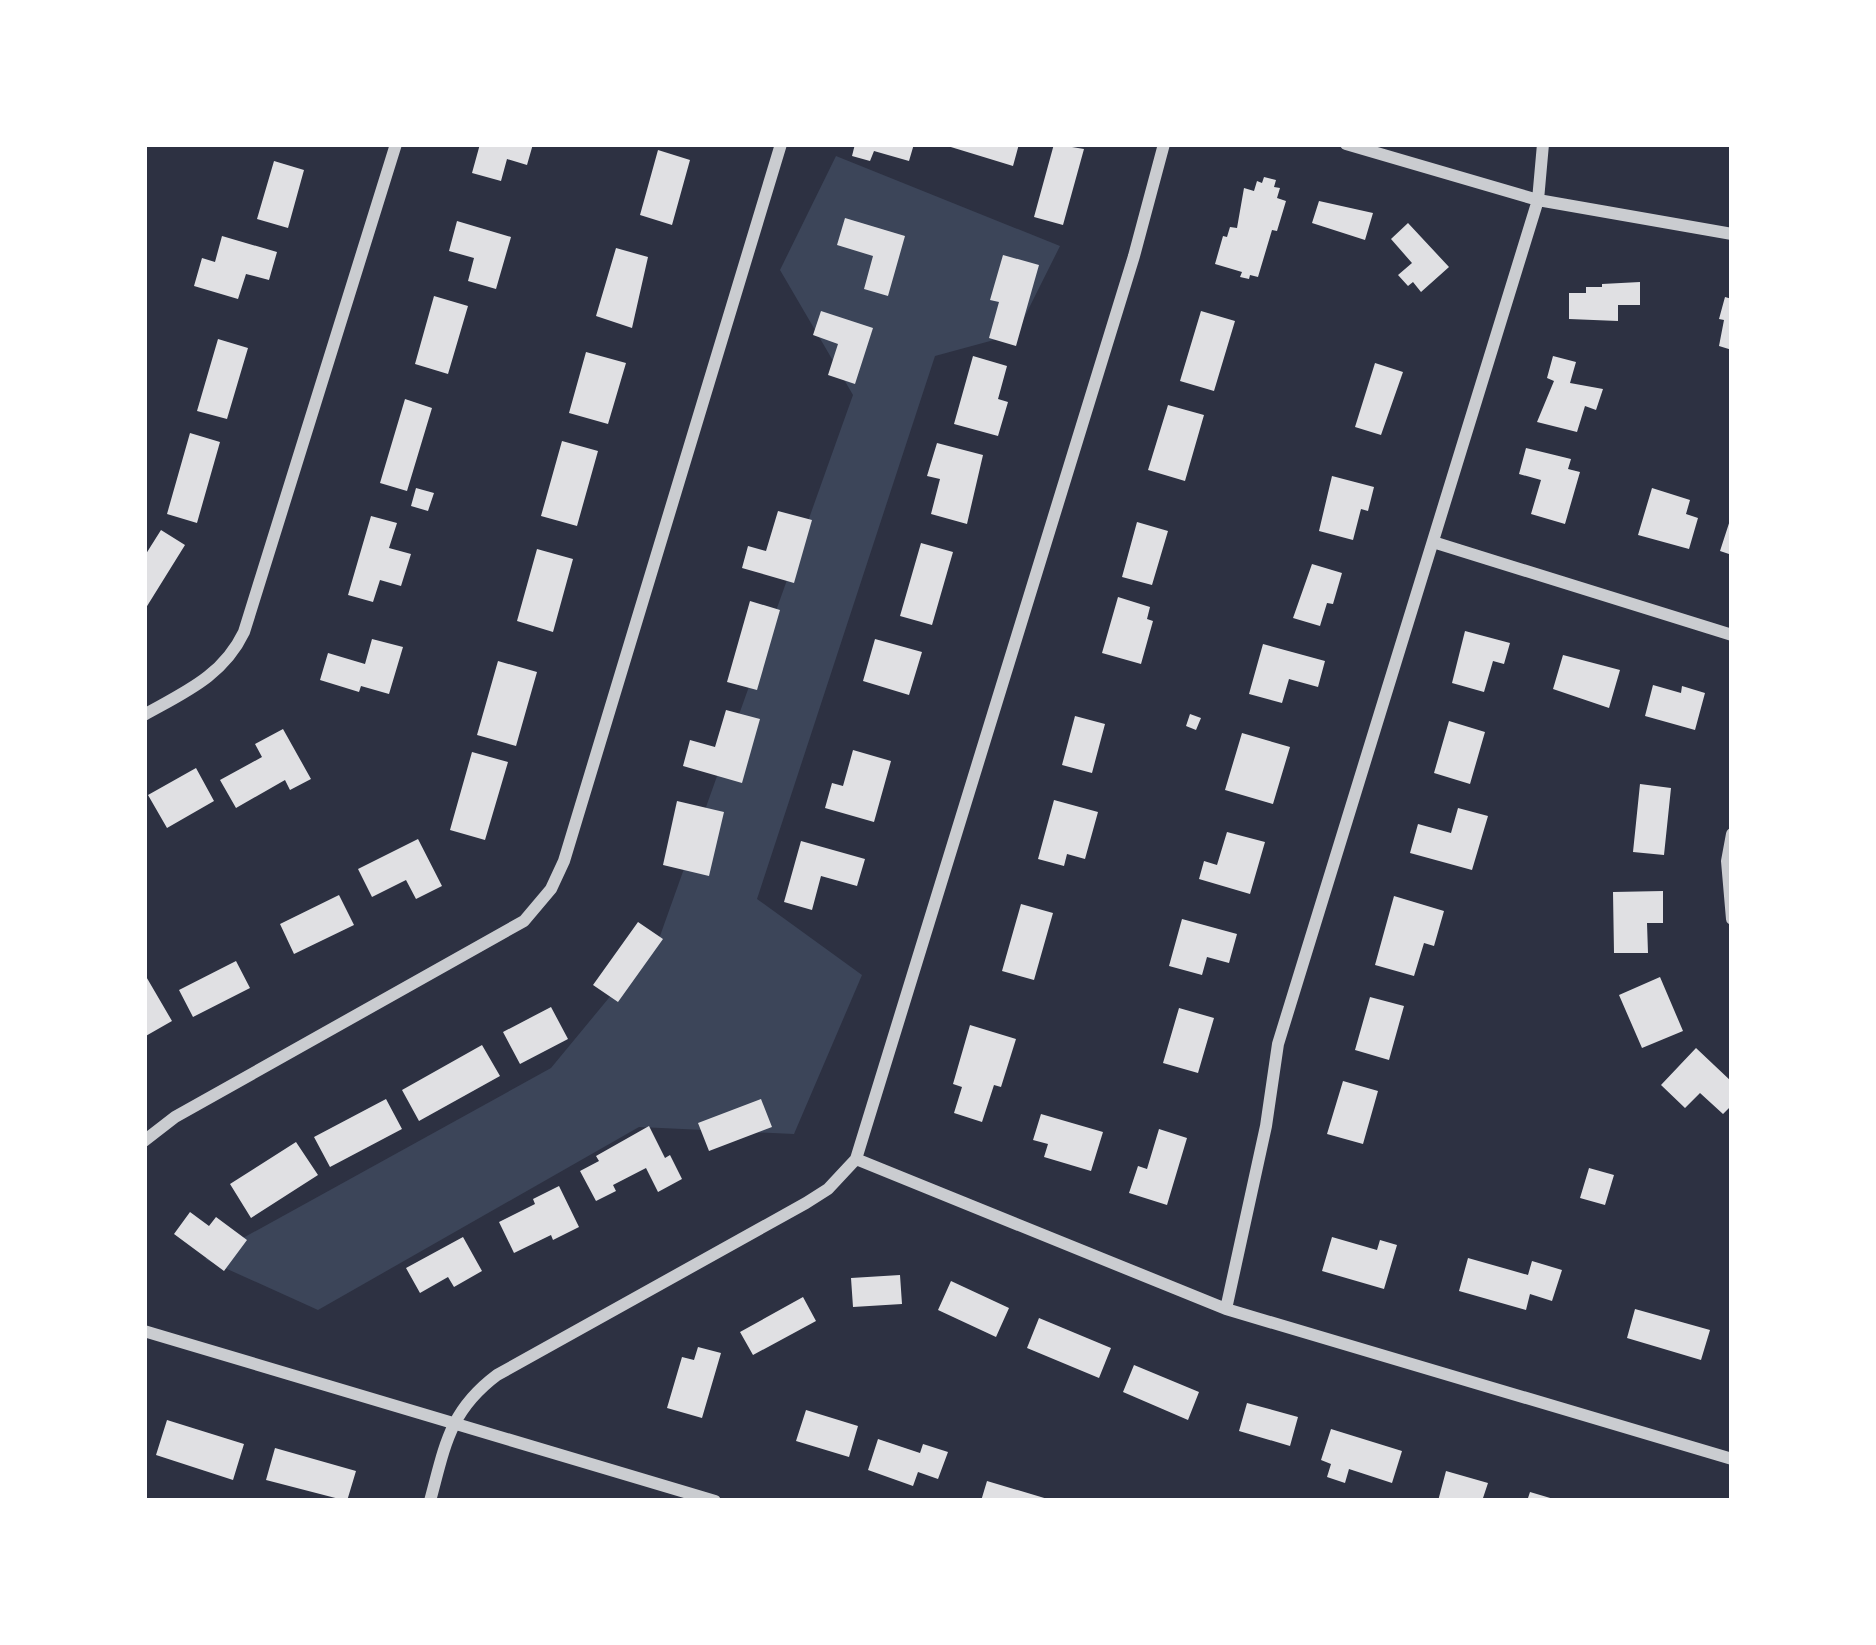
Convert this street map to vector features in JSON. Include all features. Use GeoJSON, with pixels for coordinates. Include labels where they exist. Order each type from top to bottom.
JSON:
{"type":"FeatureCollection","features":[{"type":"Feature","properties":{"kind":"street"},"geometry":{"type":"LineString","coordinates":[[144,715],[209,679],[232,657],[244,632],[396,144]]}},
{"type":"Feature","properties":{"kind":"street"},"geometry":{"type":"LineString","coordinates":[[144,1142],[175,1117],[524,921],[551,889],[564,861],[781,144]]}},
{"type":"Feature","properties":{"kind":"street"},"geometry":{"type":"LineString","coordinates":[[430,1501],[452,1421],[472,1393],[496,1375],[806,1203],[844,1175],[856,1159],[1120,302],[1163,144]]}},
{"type":"Feature","properties":{"kind":"street"},"geometry":{"type":"LineString","coordinates":[[1346,144],[1538,200],[1732,234]]}},
{"type":"Feature","properties":{"kind":"street"},"geometry":{"type":"LineString","coordinates":[[1226,1309],[1266,1126],[1278,1044],[1538,200],[1543,144]]}},
{"type":"Feature","properties":{"kind":"street"},"geometry":{"type":"LineString","coordinates":[[1433,542],[1732,635]]}},
{"type":"Feature","properties":{"kind":"street"},"geometry":{"type":"LineString","coordinates":[[1732,834],[1727,862],[1732,919]]}},
{"type":"Feature","properties":{"kind":"street"},"geometry":{"type":"LineString","coordinates":[[856,1159],[1226,1309],[1732,1459]]}},
{"type":"Feature","properties":{"kind":"street"},"geometry":{"type":"LineString","coordinates":[[144,1331],[715,1501]]}},
{"type":"Feature","properties":{"kind":"shaded area"},"geometry":{"type":"Polygon","coordinates":[[[836,156],[1060,246],[1016,334],[935,356],[757,899],[862,975],[794,1134],[639,1127],[318,1310],[205,1259],[551,1068],[660,936],[853,395],[780,270],[836,156]]]}},
{"type":"Feature","properties":{"kind":"building"},"geometry":{"type":"Polygon","coordinates":[[[480,144],[533,144],[527,165],[507,159],[501,181],[472,173],[480,144]]]}},
{"type":"Feature","properties":{"kind":"building"},"geometry":{"type":"Polygon","coordinates":[[[855,144],[914,144],[909,161],[874,151],[870,161],[852,156],[855,144]]]}},
{"type":"Feature","properties":{"kind":"building"},"geometry":{"type":"Polygon","coordinates":[[[941,144],[1019,144],[1013,166],[941,144]]]}},
{"type":"Feature","properties":{"kind":"building"},"geometry":{"type":"Polygon","coordinates":[[[1054,144],[1084,149],[1063,225],[1034,217],[1054,144]]]}},
{"type":"Feature","properties":{"kind":"building"},"geometry":{"type":"Polygon","coordinates":[[[658,150],[690,160],[672,225],[640,215],[658,150]]]}},
{"type":"Feature","properties":{"kind":"building"},"geometry":{"type":"Polygon","coordinates":[[[274,161],[304,170],[288,228],[257,219],[274,161]]]}},
{"type":"Feature","properties":{"kind":"building"},"geometry":{"type":"Polygon","coordinates":[[[1264,177],[1276,180],[1277,198],[1286,201],[1258,277],[1250,275],[1249,279],[1215,264],[1223,236],[1227,237],[1230,227],[1237,228],[1244,188],[1254,191],[1264,177]]]}},
{"type":"Feature","properties":{"kind":"building"},"geometry":{"type":"Polygon","coordinates":[[[1319,201],[1373,213],[1365,240],[1312,223],[1319,201]]]}},
{"type":"Feature","properties":{"kind":"building"},"geometry":{"type":"Polygon","coordinates":[[[845,218],[905,236],[888,296],[864,289],[873,256],[837,245],[845,218]]]}},
{"type":"Feature","properties":{"kind":"building"},"geometry":{"type":"Polygon","coordinates":[[[457,221],[511,237],[496,289],[468,281],[474,258],[449,251],[457,221]]]}},
{"type":"Feature","properties":{"kind":"building"},"geometry":{"type":"Polygon","coordinates":[[[1408,223],[1449,267],[1421,292],[1398,275],[1412,263],[1391,239],[1408,223]]]}},
{"type":"Feature","properties":{"kind":"building"},"geometry":{"type":"Polygon","coordinates":[[[222,236],[277,252],[269,280],[246,274],[238,299],[194,286],[202,258],[215,262],[222,236]]]}},
{"type":"Feature","properties":{"kind":"building"},"geometry":{"type":"Polygon","coordinates":[[[616,248],[648,257],[632,328],[596,316],[616,248]]]}},
{"type":"Feature","properties":{"kind":"building"},"geometry":{"type":"Polygon","coordinates":[[[1003,255],[1039,265],[1016,346],[989,338],[999,302],[990,300],[1003,255]]]}},
{"type":"Feature","properties":{"kind":"building"},"geometry":{"type":"Polygon","coordinates":[[[1640,282],[1640,305],[1618,305],[1618,321],[1569,319],[1569,293],[1586,293],[1586,287],[1602,284],[1640,282]]]}},
{"type":"Feature","properties":{"kind":"building"},"geometry":{"type":"Polygon","coordinates":[[[434,296],[468,306],[448,374],[415,364],[434,296]]]}},
{"type":"Feature","properties":{"kind":"building"},"geometry":{"type":"Polygon","coordinates":[[[1725,297],[1732,299],[1732,350],[1719,346],[1725,297]]]}},
{"type":"Feature","properties":{"kind":"building"},"geometry":{"type":"Polygon","coordinates":[[[821,311],[873,328],[855,384],[828,375],[838,344],[813,335],[821,311]]]}},
{"type":"Feature","properties":{"kind":"building"},"geometry":{"type":"Polygon","coordinates":[[[1201,311],[1235,321],[1214,391],[1180,381],[1201,311]]]}},
{"type":"Feature","properties":{"kind":"building"},"geometry":{"type":"Polygon","coordinates":[[[218,339],[248,348],[227,419],[197,411],[218,339]]]}},
{"type":"Feature","properties":{"kind":"building"},"geometry":{"type":"Polygon","coordinates":[[[586,352],[626,363],[608,424],[569,413],[586,352]]]}},
{"type":"Feature","properties":{"kind":"building"},"geometry":{"type":"Polygon","coordinates":[[[973,356],[1007,366],[998,399],[1008,402],[998,436],[954,424],[973,356]]]}},
{"type":"Feature","properties":{"kind":"building"},"geometry":{"type":"Polygon","coordinates":[[[1553,356],[1576,362],[1570,383],[1603,389],[1596,410],[1585,406],[1577,432],[1537,422],[1554,381],[1547,378],[1553,356]]]}},
{"type":"Feature","properties":{"kind":"building"},"geometry":{"type":"Polygon","coordinates":[[[1375,363],[1403,372],[1381,435],[1355,427],[1375,363]]]}},
{"type":"Feature","properties":{"kind":"building"},"geometry":{"type":"Polygon","coordinates":[[[405,399],[432,408],[407,491],[380,483],[405,399]]]}},
{"type":"Feature","properties":{"kind":"building"},"geometry":{"type":"Polygon","coordinates":[[[1168,405],[1204,415],[1185,481],[1148,470],[1168,405]]]}},
{"type":"Feature","properties":{"kind":"building"},"geometry":{"type":"Polygon","coordinates":[[[190,433],[220,442],[197,523],[167,514],[190,433]]]}},
{"type":"Feature","properties":{"kind":"building"},"geometry":{"type":"Polygon","coordinates":[[[562,441],[598,451],[577,526],[541,516],[562,441]]]}},
{"type":"Feature","properties":{"kind":"building"},"geometry":{"type":"Polygon","coordinates":[[[937,443],[983,455],[967,524],[931,514],[940,479],[927,476],[937,443]]]}},
{"type":"Feature","properties":{"kind":"building"},"geometry":{"type":"Polygon","coordinates":[[[1526,448],[1571,459],[1568,469],[1580,472],[1565,524],[1531,514],[1541,480],[1519,474],[1526,448]]]}},
{"type":"Feature","properties":{"kind":"building"},"geometry":{"type":"Polygon","coordinates":[[[1332,476],[1374,487],[1368,511],[1361,509],[1353,540],[1319,531],[1332,476]]]}},
{"type":"Feature","properties":{"kind":"building"},"geometry":{"type":"Polygon","coordinates":[[[416,488],[434,493],[428,511],[411,506],[416,488]]]}},
{"type":"Feature","properties":{"kind":"building"},"geometry":{"type":"Polygon","coordinates":[[[1652,488],[1690,500],[1686,514],[1698,518],[1689,549],[1638,535],[1652,488]]]}},
{"type":"Feature","properties":{"kind":"building"},"geometry":{"type":"Polygon","coordinates":[[[778,511],[812,520],[794,583],[742,568],[748,546],[766,551],[778,511]]]}},
{"type":"Feature","properties":{"kind":"building"},"geometry":{"type":"Polygon","coordinates":[[[1732,514],[1732,555],[1720,551],[1732,514]]]}},
{"type":"Feature","properties":{"kind":"building"},"geometry":{"type":"Polygon","coordinates":[[[371,516],[397,523],[389,548],[411,554],[401,586],[380,580],[373,602],[348,595],[371,516]]]}},
{"type":"Feature","properties":{"kind":"building"},"geometry":{"type":"Polygon","coordinates":[[[1137,522],[1168,531],[1152,585],[1122,577],[1137,522]]]}},
{"type":"Feature","properties":{"kind":"building"},"geometry":{"type":"Polygon","coordinates":[[[161,530],[185,545],[144,611],[144,557],[161,530]]]}},
{"type":"Feature","properties":{"kind":"building"},"geometry":{"type":"Polygon","coordinates":[[[921,543],[953,552],[932,625],[900,616],[921,543]]]}},
{"type":"Feature","properties":{"kind":"building"},"geometry":{"type":"Polygon","coordinates":[[[537,549],[573,559],[553,632],[517,621],[537,549]]]}},
{"type":"Feature","properties":{"kind":"building"},"geometry":{"type":"Polygon","coordinates":[[[1312,564],[1342,573],[1320,626],[1293,618],[1312,564]]]}},
{"type":"Feature","properties":{"kind":"building"},"geometry":{"type":"Polygon","coordinates":[[[1118,597],[1150,607],[1147,619],[1153,621],[1141,664],[1102,653],[1118,597]]]}},
{"type":"Feature","properties":{"kind":"building"},"geometry":{"type":"Polygon","coordinates":[[[750,601],[780,610],[757,690],[727,682],[750,601]]]}},
{"type":"Feature","properties":{"kind":"building"},"geometry":{"type":"Polygon","coordinates":[[[1465,631],[1510,643],[1504,664],[1493,661],[1484,692],[1452,683],[1465,631]]]}},
{"type":"Feature","properties":{"kind":"building"},"geometry":{"type":"Polygon","coordinates":[[[372,639],[403,647],[389,694],[361,686],[359,692],[320,680],[328,653],[365,664],[372,639]]]}},
{"type":"Feature","properties":{"kind":"building"},"geometry":{"type":"Polygon","coordinates":[[[875,639],[922,652],[909,695],[863,681],[875,639]]]}},
{"type":"Feature","properties":{"kind":"building"},"geometry":{"type":"Polygon","coordinates":[[[1263,644],[1325,661],[1318,687],[1289,679],[1282,703],[1249,694],[1263,644]]]}},
{"type":"Feature","properties":{"kind":"building"},"geometry":{"type":"Polygon","coordinates":[[[1563,655],[1620,670],[1609,708],[1553,689],[1563,655]]]}},
{"type":"Feature","properties":{"kind":"building"},"geometry":{"type":"Polygon","coordinates":[[[498,661],[537,672],[516,746],[477,735],[498,661]]]}},
{"type":"Feature","properties":{"kind":"building"},"geometry":{"type":"Polygon","coordinates":[[[1653,685],[1681,693],[1682,686],[1705,693],[1695,730],[1645,716],[1653,685]]]}},
{"type":"Feature","properties":{"kind":"building"},"geometry":{"type":"Polygon","coordinates":[[[726,710],[760,719],[742,783],[683,766],[690,740],[715,747],[726,710]]]}},
{"type":"Feature","properties":{"kind":"building"},"geometry":{"type":"Polygon","coordinates":[[[1190,714],[1201,718],[1196,730],[1186,726],[1190,714]]]}},
{"type":"Feature","properties":{"kind":"building"},"geometry":{"type":"Polygon","coordinates":[[[1075,716],[1105,724],[1092,773],[1062,765],[1075,716]]]}},
{"type":"Feature","properties":{"kind":"building"},"geometry":{"type":"Polygon","coordinates":[[[1449,721],[1485,732],[1470,784],[1434,773],[1449,721]]]}},
{"type":"Feature","properties":{"kind":"building"},"geometry":{"type":"Polygon","coordinates":[[[283,729],[311,779],[290,790],[285,780],[236,808],[220,780],[262,757],[255,744],[283,729]]]}},
{"type":"Feature","properties":{"kind":"building"},"geometry":{"type":"Polygon","coordinates":[[[1242,733],[1290,747],[1273,804],[1225,790],[1242,733]]]}},
{"type":"Feature","properties":{"kind":"building"},"geometry":{"type":"Polygon","coordinates":[[[853,750],[891,761],[874,822],[825,808],[832,783],[843,786],[853,750]]]}},
{"type":"Feature","properties":{"kind":"building"},"geometry":{"type":"Polygon","coordinates":[[[472,752],[508,762],[485,840],[450,830],[472,752]]]}},
{"type":"Feature","properties":{"kind":"building"},"geometry":{"type":"Polygon","coordinates":[[[196,768],[214,801],[167,828],[148,795],[196,768]]]}},
{"type":"Feature","properties":{"kind":"building"},"geometry":{"type":"Polygon","coordinates":[[[1640,784],[1671,788],[1664,855],[1633,852],[1640,784]]]}},
{"type":"Feature","properties":{"kind":"building"},"geometry":{"type":"Polygon","coordinates":[[[1054,800],[1098,812],[1085,859],[1067,854],[1064,866],[1038,859],[1054,800]]]}},
{"type":"Feature","properties":{"kind":"building"},"geometry":{"type":"Polygon","coordinates":[[[677,801],[724,812],[709,876],[663,865],[677,801]]]}},
{"type":"Feature","properties":{"kind":"building"},"geometry":{"type":"Polygon","coordinates":[[[1458,808],[1488,816],[1472,870],[1410,853],[1418,824],[1451,833],[1458,808]]]}},
{"type":"Feature","properties":{"kind":"building"},"geometry":{"type":"Polygon","coordinates":[[[1227,832],[1265,842],[1250,894],[1199,879],[1204,861],[1217,865],[1227,832]]]}},
{"type":"Feature","properties":{"kind":"building"},"geometry":{"type":"Polygon","coordinates":[[[418,839],[442,886],[416,899],[406,880],[372,897],[358,869],[418,839]]]}},
{"type":"Feature","properties":{"kind":"building"},"geometry":{"type":"Polygon","coordinates":[[[801,841],[865,859],[857,886],[821,876],[812,910],[784,902],[801,841]]]}},
{"type":"Feature","properties":{"kind":"building"},"geometry":{"type":"Polygon","coordinates":[[[1663,891],[1663,923],[1647,923],[1648,953],[1614,953],[1613,892],[1663,891]]]}},
{"type":"Feature","properties":{"kind":"building"},"geometry":{"type":"Polygon","coordinates":[[[339,895],[354,925],[294,954],[280,924],[339,895]]]}},
{"type":"Feature","properties":{"kind":"building"},"geometry":{"type":"Polygon","coordinates":[[[1394,896],[1444,911],[1434,946],[1424,943],[1414,976],[1375,965],[1394,896]]]}},
{"type":"Feature","properties":{"kind":"building"},"geometry":{"type":"Polygon","coordinates":[[[1021,904],[1053,913],[1034,980],[1002,971],[1021,904]]]}},
{"type":"Feature","properties":{"kind":"building"},"geometry":{"type":"Polygon","coordinates":[[[1182,919],[1237,934],[1229,963],[1207,957],[1202,975],[1169,966],[1182,919]]]}},
{"type":"Feature","properties":{"kind":"building"},"geometry":{"type":"Polygon","coordinates":[[[638,922],[663,939],[618,1002],[593,985],[638,922]]]}},
{"type":"Feature","properties":{"kind":"building"},"geometry":{"type":"Polygon","coordinates":[[[236,961],[250,988],[193,1017],[179,990],[236,961]]]}},
{"type":"Feature","properties":{"kind":"building"},"geometry":{"type":"Polygon","coordinates":[[[144,973],[172,1021],[144,1037],[144,973]]]}},
{"type":"Feature","properties":{"kind":"building"},"geometry":{"type":"Polygon","coordinates":[[[1660,977],[1683,1031],[1642,1048],[1619,995],[1660,977]]]}},
{"type":"Feature","properties":{"kind":"building"},"geometry":{"type":"Polygon","coordinates":[[[1370,997],[1404,1006],[1389,1060],[1355,1050],[1370,997]]]}},
{"type":"Feature","properties":{"kind":"building"},"geometry":{"type":"Polygon","coordinates":[[[551,1007],[568,1039],[520,1064],[503,1032],[551,1007]]]}},
{"type":"Feature","properties":{"kind":"building"},"geometry":{"type":"Polygon","coordinates":[[[1179,1008],[1214,1018],[1198,1073],[1163,1063],[1179,1008]]]}},
{"type":"Feature","properties":{"kind":"building"},"geometry":{"type":"Polygon","coordinates":[[[970,1025],[1016,1039],[1001,1087],[994,1085],[982,1122],[954,1113],[962,1087],[953,1084],[970,1025]]]}},
{"type":"Feature","properties":{"kind":"building"},"geometry":{"type":"Polygon","coordinates":[[[482,1045],[500,1076],[419,1121],[402,1090],[482,1045]]]}},
{"type":"Feature","properties":{"kind":"building"},"geometry":{"type":"Polygon","coordinates":[[[1696,1048],[1732,1082],[1732,1105],[1723,1114],[1700,1093],[1685,1108],[1661,1085],[1696,1048]]]}},
{"type":"Feature","properties":{"kind":"building"},"geometry":{"type":"Polygon","coordinates":[[[1343,1081],[1378,1091],[1363,1144],[1327,1134],[1343,1081]]]}},
{"type":"Feature","properties":{"kind":"building"},"geometry":{"type":"Polygon","coordinates":[[[386,1099],[402,1129],[330,1167],[314,1137],[386,1099]]]}},
{"type":"Feature","properties":{"kind":"building"},"geometry":{"type":"Polygon","coordinates":[[[761,1099],[772,1127],[709,1151],[698,1123],[761,1099]]]}},
{"type":"Feature","properties":{"kind":"building"},"geometry":{"type":"Polygon","coordinates":[[[1041,1114],[1103,1132],[1091,1171],[1044,1157],[1048,1144],[1033,1140],[1041,1114]]]}},
{"type":"Feature","properties":{"kind":"building"},"geometry":{"type":"Polygon","coordinates":[[[649,1126],[682,1179],[658,1192],[646,1168],[613,1185],[616,1191],[596,1201],[580,1171],[599,1161],[596,1156],[649,1126]]]}},
{"type":"Feature","properties":{"kind":"building"},"geometry":{"type":"Polygon","coordinates":[[[1159,1129],[1187,1138],[1167,1205],[1129,1193],[1138,1166],[1147,1169],[1159,1129]]]}},
{"type":"Feature","properties":{"kind":"building"},"geometry":{"type":"Polygon","coordinates":[[[296,1142],[318,1175],[251,1218],[230,1184],[296,1142]]]}},
{"type":"Feature","properties":{"kind":"building"},"geometry":{"type":"Polygon","coordinates":[[[1589,1168],[1614,1175],[1605,1205],[1580,1198],[1589,1168]]]}},
{"type":"Feature","properties":{"kind":"building"},"geometry":{"type":"Polygon","coordinates":[[[559,1186],[579,1227],[514,1253],[499,1222],[559,1186]]]}},
{"type":"Feature","properties":{"kind":"building"},"geometry":{"type":"Polygon","coordinates":[[[190,1212],[209,1226],[216,1217],[247,1240],[224,1271],[174,1234],[190,1212]]]}},
{"type":"Feature","properties":{"kind":"building"},"geometry":{"type":"Polygon","coordinates":[[[463,1237],[482,1271],[454,1287],[448,1277],[420,1293],[406,1268],[463,1237]]]}},
{"type":"Feature","properties":{"kind":"building"},"geometry":{"type":"Polygon","coordinates":[[[1332,1237],[1377,1250],[1380,1240],[1397,1245],[1384,1289],[1322,1271],[1332,1237]]]}},
{"type":"Feature","properties":{"kind":"building"},"geometry":{"type":"Polygon","coordinates":[[[1468,1258],[1528,1275],[1532,1261],[1562,1270],[1552,1301],[1530,1294],[1526,1310],[1459,1291],[1468,1258]]]}},
{"type":"Feature","properties":{"kind":"building"},"geometry":{"type":"Polygon","coordinates":[[[900,1275],[902,1304],[853,1307],[851,1278],[900,1275]]]}},
{"type":"Feature","properties":{"kind":"building"},"geometry":{"type":"Polygon","coordinates":[[[951,1281],[1009,1308],[996,1337],[938,1310],[951,1281]]]}},
{"type":"Feature","properties":{"kind":"building"},"geometry":{"type":"Polygon","coordinates":[[[803,1297],[816,1321],[753,1355],[740,1332],[803,1297]]]}},
{"type":"Feature","properties":{"kind":"building"},"geometry":{"type":"Polygon","coordinates":[[[1635,1309],[1710,1330],[1701,1360],[1627,1338],[1635,1309]]]}},
{"type":"Feature","properties":{"kind":"building"},"geometry":{"type":"Polygon","coordinates":[[[1039,1318],[1111,1348],[1099,1378],[1027,1348],[1039,1318]]]}},
{"type":"Feature","properties":{"kind":"building"},"geometry":{"type":"Polygon","coordinates":[[[698,1347],[721,1353],[702,1418],[667,1408],[682,1357],[694,1360],[698,1347]]]}},
{"type":"Feature","properties":{"kind":"building"},"geometry":{"type":"Polygon","coordinates":[[[1134,1365],[1199,1392],[1188,1420],[1123,1392],[1134,1365]]]}},
{"type":"Feature","properties":{"kind":"building"},"geometry":{"type":"Polygon","coordinates":[[[1247,1403],[1298,1417],[1290,1446],[1239,1431],[1247,1403]]]}},
{"type":"Feature","properties":{"kind":"building"},"geometry":{"type":"Polygon","coordinates":[[[806,1410],[858,1426],[849,1457],[796,1441],[806,1410]]]}},
{"type":"Feature","properties":{"kind":"building"},"geometry":{"type":"Polygon","coordinates":[[[167,1420],[244,1444],[233,1480],[156,1455],[167,1420]]]}},
{"type":"Feature","properties":{"kind":"building"},"geometry":{"type":"Polygon","coordinates":[[[1331,1429],[1402,1451],[1392,1483],[1349,1469],[1345,1483],[1327,1477],[1331,1464],[1321,1460],[1331,1429]]]}},
{"type":"Feature","properties":{"kind":"building"},"geometry":{"type":"Polygon","coordinates":[[[878,1439],[920,1453],[923,1444],[948,1452],[938,1479],[918,1472],[913,1486],[868,1470],[878,1439]]]}},
{"type":"Feature","properties":{"kind":"building"},"geometry":{"type":"Polygon","coordinates":[[[275,1448],[356,1471],[347,1501],[266,1480],[275,1448]]]}},
{"type":"Feature","properties":{"kind":"building"},"geometry":{"type":"Polygon","coordinates":[[[1446,1471],[1488,1483],[1482,1501],[1438,1501],[1446,1471]]]}},
{"type":"Feature","properties":{"kind":"building"},"geometry":{"type":"Polygon","coordinates":[[[987,1481],[1051,1500],[1051,1501],[981,1501],[987,1481]]]}},
{"type":"Feature","properties":{"kind":"building"},"geometry":{"type":"Polygon","coordinates":[[[1530,1492],[1557,1500],[1557,1501],[1527,1501],[1530,1492]]]}}]}
